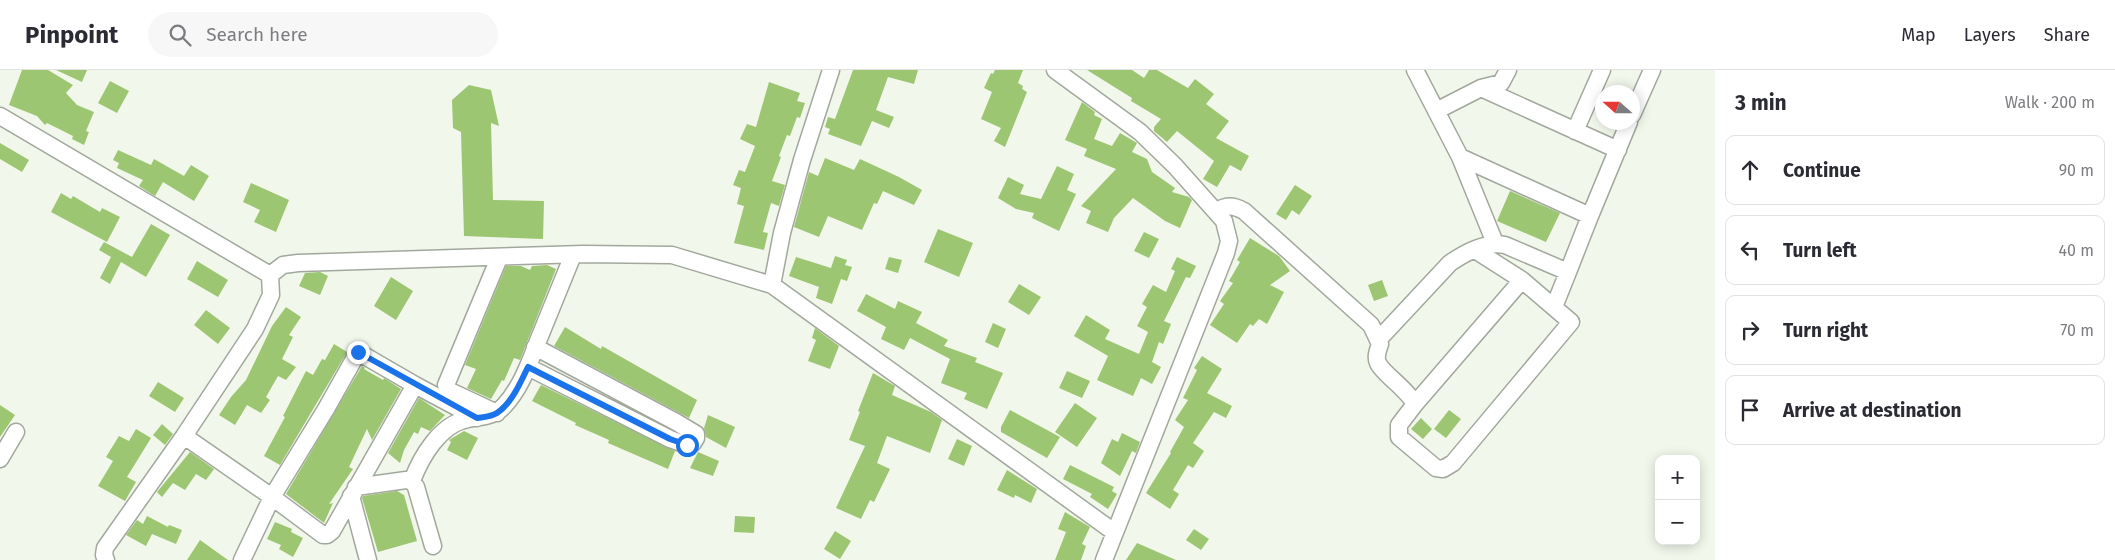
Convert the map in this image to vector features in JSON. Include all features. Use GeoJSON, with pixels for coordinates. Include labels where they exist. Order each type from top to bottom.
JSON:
{"type":"FeatureCollection","features":[{"type":"Feature","properties":{"kind":"street"},"geometry":{"type":"LineString","coordinates":[[772,285],[782,233],[831,70]]}},
{"type":"Feature","properties":{"kind":"street"},"geometry":{"type":"LineString","coordinates":[[1055,70],[1140,132],[1175,166],[1216,211],[1227,230],[1229,241],[1226,253],[1104,560]]}},
{"type":"Feature","properties":{"kind":"street"},"geometry":{"type":"LineString","coordinates":[[1416,70],[1460,157],[1495,243]]}},
{"type":"Feature","properties":{"kind":"street"},"geometry":{"type":"LineString","coordinates":[[1436,111],[1481,88],[1501,83],[1508,70]]}},
{"type":"Feature","properties":{"kind":"street"},"geometry":{"type":"LineString","coordinates":[[1575,131],[1602,70]]}},
{"type":"Feature","properties":{"kind":"street"},"geometry":{"type":"LineString","coordinates":[[1640,97],[1652,70]]}},
{"type":"Feature","properties":{"kind":"street"},"geometry":{"type":"LineString","coordinates":[[1481,88],[1618,150]]}},
{"type":"Feature","properties":{"kind":"street"},"geometry":{"type":"LineString","coordinates":[[0,116],[270,275]]}},
{"type":"Feature","properties":{"kind":"street"},"geometry":{"type":"LineString","coordinates":[[1554,307],[1626,130]]}},
{"type":"Feature","properties":{"kind":"street"},"geometry":{"type":"LineString","coordinates":[[1460,157],[1590,216]]}},
{"type":"Feature","properties":{"kind":"street"},"geometry":{"type":"LineString","coordinates":[[1216,211],[1226,206],[1235,206],[1244,211],[1371,326],[1380,344],[1377,352],[1378,365],[1410,395],[1415,404]]}},
{"type":"Feature","properties":{"kind":"street"},"geometry":{"type":"LineString","coordinates":[[1379,339],[1450,263],[1463,254],[1495,243],[1506,245],[1568,272]]}},
{"type":"Feature","properties":{"kind":"street"},"geometry":{"type":"LineString","coordinates":[[1475,250],[1522,280],[1571,322],[1448,467],[1436,468],[1399,437],[1399,425],[1522,280]]}},
{"type":"Feature","properties":{"kind":"street"},"geometry":{"type":"LineString","coordinates":[[412,481],[427,449],[436,439],[457,423],[497,413],[510,399],[528,367],[573,255]]}},
{"type":"Feature","properties":{"kind":"street"},"geometry":{"type":"LineString","coordinates":[[270,275],[283,265],[298,263],[573,255],[672,255],[772,285],[1114,532]]}},
{"type":"Feature","properties":{"kind":"street"},"geometry":{"type":"LineString","coordinates":[[497,413],[450,391],[446,385],[499,258]]}},
{"type":"Feature","properties":{"kind":"street"},"geometry":{"type":"LineString","coordinates":[[106,560],[105,548],[184,436],[259,322],[271,296],[270,275]]}},
{"type":"Feature","properties":{"kind":"street"},"geometry":{"type":"LineString","coordinates":[[528,367],[670,439],[687,445],[694,443],[696,434],[536,348]]}},
{"type":"Feature","properties":{"kind":"street"},"geometry":{"type":"LineString","coordinates":[[242,560],[272,497],[326,409],[356,353],[360,352],[415,385],[477,418]]}},
{"type":"Feature","properties":{"kind":"street"},"geometry":{"type":"LineString","coordinates":[[184,436],[320,533],[327,535],[332,531],[415,385]]}},
{"type":"Feature","properties":{"kind":"street"},"geometry":{"type":"LineString","coordinates":[[0,459],[16,432]]}},
{"type":"Feature","properties":{"kind":"street"},"geometry":{"type":"LineString","coordinates":[[354,492],[406,480],[412,481],[416,487],[433,546]]}},
{"type":"Feature","properties":{"kind":"street"},"geometry":{"type":"LineString","coordinates":[[354,492],[368,560]]}},
{"type":"Feature","properties":{"kind":"building"},"geometry":{"type":"Polygon","coordinates":[[[22,70],[48,70],[73,85],[66,93],[77,105],[94,112],[86,131],[89,132],[84,145],[72,139],[73,136],[47,123],[45,125],[37,116],[9,105],[22,70]]]}},
{"type":"Feature","properties":{"kind":"building"},"geometry":{"type":"Polygon","coordinates":[[[56,70],[87,70],[82,82],[56,70]]]}},
{"type":"Feature","properties":{"kind":"building"},"geometry":{"type":"Polygon","coordinates":[[[853,70],[918,70],[914,84],[888,77],[876,110],[894,117],[889,128],[872,121],[861,146],[828,134],[830,129],[825,127],[828,117],[835,119],[853,70]]]}},
{"type":"Feature","properties":{"kind":"building"},"geometry":{"type":"Polygon","coordinates":[[[995,70],[1023,70],[1018,83],[1027,92],[1005,147],[994,141],[1001,128],[981,119],[992,92],[984,88],[991,73],[993,74],[995,70]]]}},
{"type":"Feature","properties":{"kind":"building"},"geometry":{"type":"Polygon","coordinates":[[[1087,70],[1132,70],[1144,78],[1149,70],[1157,70],[1188,88],[1195,79],[1214,94],[1206,104],[1229,121],[1216,138],[1249,156],[1241,171],[1230,165],[1217,187],[1203,179],[1214,161],[1177,131],[1167,142],[1154,131],[1154,127],[1161,119],[1131,101],[1132,98],[1087,70]]]}},
{"type":"Feature","properties":{"kind":"building"},"geometry":{"type":"Polygon","coordinates":[[[110,81],[129,91],[117,113],[98,103],[110,81]]]}},
{"type":"Feature","properties":{"kind":"building"},"geometry":{"type":"Polygon","coordinates":[[[769,82],[800,93],[797,101],[805,103],[800,118],[797,117],[790,136],[787,135],[772,181],[785,185],[779,206],[771,203],[763,232],[768,233],[764,250],[734,243],[744,206],[737,204],[741,188],[733,185],[739,170],[745,172],[755,146],[740,139],[747,124],[756,127],[769,82]]]}},
{"type":"Feature","properties":{"kind":"building"},"geometry":{"type":"Polygon","coordinates":[[[469,85],[491,90],[499,126],[491,123],[493,200],[544,201],[543,239],[464,236],[461,132],[453,128],[452,100],[469,85]]]}},
{"type":"Feature","properties":{"kind":"building"},"geometry":{"type":"Polygon","coordinates":[[[1082,102],[1095,112],[1094,115],[1102,119],[1094,139],[1112,146],[1120,133],[1137,143],[1132,152],[1147,159],[1152,172],[1175,188],[1172,192],[1189,197],[1192,200],[1180,228],[1165,221],[1133,198],[1114,218],[1108,232],[1086,223],[1091,211],[1081,206],[1116,169],[1084,156],[1087,149],[1065,140],[1082,102]]]}},
{"type":"Feature","properties":{"kind":"building"},"geometry":{"type":"Polygon","coordinates":[[[0,143],[29,160],[22,172],[0,159],[0,143]]]}},
{"type":"Feature","properties":{"kind":"building"},"geometry":{"type":"Polygon","coordinates":[[[118,150],[151,165],[154,159],[184,176],[191,165],[209,176],[194,201],[163,182],[155,196],[139,186],[143,180],[117,168],[119,163],[113,160],[118,150]]]}},
{"type":"Feature","properties":{"kind":"building"},"geometry":{"type":"Polygon","coordinates":[[[825,158],[854,170],[860,159],[922,190],[914,205],[883,191],[877,204],[874,203],[862,230],[828,216],[819,237],[794,227],[809,172],[818,176],[825,158]]]}},
{"type":"Feature","properties":{"kind":"building"},"geometry":{"type":"Polygon","coordinates":[[[1057,166],[1074,174],[1067,190],[1076,194],[1059,231],[1032,218],[1034,213],[1016,209],[998,198],[1008,177],[1024,185],[1020,194],[1041,199],[1057,166]]]}},
{"type":"Feature","properties":{"kind":"building"},"geometry":{"type":"Polygon","coordinates":[[[251,183],[289,200],[276,232],[254,222],[260,210],[243,202],[251,183]]]}},
{"type":"Feature","properties":{"kind":"building"},"geometry":{"type":"Polygon","coordinates":[[[1295,185],[1312,196],[1299,215],[1292,210],[1286,220],[1276,214],[1295,185]]]}},
{"type":"Feature","properties":{"kind":"building"},"geometry":{"type":"Polygon","coordinates":[[[1510,191],[1560,213],[1546,242],[1497,221],[1510,191]]]}},
{"type":"Feature","properties":{"kind":"building"},"geometry":{"type":"Polygon","coordinates":[[[61,193],[71,199],[73,196],[100,212],[102,208],[120,217],[107,242],[51,212],[61,193]]]}},
{"type":"Feature","properties":{"kind":"building"},"geometry":{"type":"Polygon","coordinates":[[[151,224],[170,235],[146,277],[121,262],[110,284],[100,278],[111,257],[99,250],[104,242],[132,257],[151,224]]]}},
{"type":"Feature","properties":{"kind":"building"},"geometry":{"type":"Polygon","coordinates":[[[938,229],[973,243],[959,277],[924,262],[938,229]]]}},
{"type":"Feature","properties":{"kind":"building"},"geometry":{"type":"Polygon","coordinates":[[[1144,232],[1159,239],[1149,258],[1134,251],[1144,232]]]}},
{"type":"Feature","properties":{"kind":"building"},"geometry":{"type":"Polygon","coordinates":[[[1250,238],[1279,256],[1290,271],[1270,285],[1284,292],[1267,324],[1259,319],[1253,326],[1250,324],[1237,343],[1210,325],[1224,304],[1220,301],[1233,283],[1229,281],[1240,262],[1237,260],[1250,238]]]}},
{"type":"Feature","properties":{"kind":"building"},"geometry":{"type":"Polygon","coordinates":[[[835,256],[847,260],[845,265],[852,267],[847,281],[841,279],[832,304],[816,298],[819,287],[789,276],[796,257],[831,268],[835,256]]]}},
{"type":"Feature","properties":{"kind":"building"},"geometry":{"type":"Polygon","coordinates":[[[889,257],[902,260],[898,273],[885,269],[889,257]]]}},
{"type":"Feature","properties":{"kind":"building"},"geometry":{"type":"Polygon","coordinates":[[[1177,257],[1196,266],[1190,278],[1186,277],[1164,321],[1171,324],[1163,344],[1159,342],[1152,362],[1161,367],[1152,384],[1141,378],[1133,396],[1097,380],[1108,356],[1074,336],[1086,315],[1110,330],[1105,339],[1139,354],[1148,332],[1137,326],[1147,307],[1142,304],[1153,285],[1166,292],[1175,271],[1171,269],[1177,257]]]}},
{"type":"Feature","properties":{"kind":"building"},"geometry":{"type":"Polygon","coordinates":[[[197,261],[228,280],[218,297],[187,279],[197,261]]]}},
{"type":"Feature","properties":{"kind":"building"},"geometry":{"type":"Polygon","coordinates":[[[547,265],[556,269],[520,360],[514,358],[504,381],[502,380],[491,399],[467,388],[476,369],[465,365],[506,266],[521,266],[530,270],[532,266],[547,265]]]}},
{"type":"Feature","properties":{"kind":"building"},"geometry":{"type":"Polygon","coordinates":[[[320,272],[328,276],[320,295],[299,286],[305,273],[320,272]]]}},
{"type":"Feature","properties":{"kind":"building"},"geometry":{"type":"Polygon","coordinates":[[[391,277],[413,291],[396,320],[374,306],[391,277]]]}},
{"type":"Feature","properties":{"kind":"building"},"geometry":{"type":"Polygon","coordinates":[[[1382,280],[1388,296],[1374,301],[1368,285],[1382,280]]]}},
{"type":"Feature","properties":{"kind":"building"},"geometry":{"type":"Polygon","coordinates":[[[1019,284],[1041,297],[1029,315],[1008,302],[1019,284]]]}},
{"type":"Feature","properties":{"kind":"building"},"geometry":{"type":"Polygon","coordinates":[[[866,294],[895,309],[898,301],[922,312],[916,323],[948,340],[944,346],[977,358],[975,362],[1003,373],[987,409],[964,399],[967,393],[941,383],[950,359],[910,338],[904,350],[881,339],[886,327],[857,311],[866,294]]]}},
{"type":"Feature","properties":{"kind":"building"},"geometry":{"type":"Polygon","coordinates":[[[286,307],[301,317],[289,335],[293,337],[282,359],[296,367],[286,380],[278,376],[266,397],[270,400],[261,413],[247,405],[235,425],[219,415],[246,380],[272,326],[286,307]]]}},
{"type":"Feature","properties":{"kind":"building"},"geometry":{"type":"Polygon","coordinates":[[[206,310],[230,328],[218,344],[194,325],[206,310]]]}},
{"type":"Feature","properties":{"kind":"building"},"geometry":{"type":"Polygon","coordinates":[[[993,323],[1006,329],[998,348],[985,342],[993,323]]]}},
{"type":"Feature","properties":{"kind":"building"},"geometry":{"type":"Polygon","coordinates":[[[565,327],[601,349],[602,346],[697,400],[689,418],[554,346],[565,327]]]}},
{"type":"Feature","properties":{"kind":"building"},"geometry":{"type":"Polygon","coordinates":[[[815,328],[839,346],[830,369],[808,361],[816,340],[812,338],[815,328]]]}},
{"type":"Feature","properties":{"kind":"building"},"geometry":{"type":"Polygon","coordinates":[[[334,344],[347,352],[280,465],[264,456],[285,417],[283,416],[306,371],[313,375],[322,359],[325,360],[334,344]]]}},
{"type":"Feature","properties":{"kind":"building"},"geometry":{"type":"Polygon","coordinates":[[[1202,356],[1222,369],[1207,393],[1232,406],[1226,418],[1214,412],[1193,443],[1204,451],[1193,468],[1188,465],[1173,490],[1179,494],[1170,509],[1146,493],[1171,453],[1184,427],[1175,420],[1188,400],[1183,398],[1197,370],[1194,368],[1202,356]]]}},
{"type":"Feature","properties":{"kind":"building"},"geometry":{"type":"Polygon","coordinates":[[[362,366],[364,369],[383,380],[384,378],[401,389],[372,440],[367,429],[349,467],[353,469],[329,504],[333,503],[324,523],[286,494],[362,366]]]}},
{"type":"Feature","properties":{"kind":"building"},"geometry":{"type":"Polygon","coordinates":[[[1067,371],[1090,381],[1082,398],[1059,388],[1067,371]]]}},
{"type":"Feature","properties":{"kind":"building"},"geometry":{"type":"Polygon","coordinates":[[[873,373],[895,386],[892,395],[931,412],[942,420],[930,453],[887,436],[877,463],[890,469],[874,502],[870,500],[861,519],[836,508],[865,446],[849,440],[873,373]]]}},
{"type":"Feature","properties":{"kind":"building"},"geometry":{"type":"Polygon","coordinates":[[[158,382],[184,398],[175,412],[149,396],[158,382]]]}},
{"type":"Feature","properties":{"kind":"building"},"geometry":{"type":"Polygon","coordinates":[[[541,385],[675,451],[668,469],[608,443],[609,440],[575,425],[576,423],[532,401],[541,385]]]}},
{"type":"Feature","properties":{"kind":"building"},"geometry":{"type":"Polygon","coordinates":[[[419,398],[445,415],[430,431],[421,427],[418,434],[414,432],[404,450],[400,463],[388,453],[419,398]]]}},
{"type":"Feature","properties":{"kind":"building"},"geometry":{"type":"Polygon","coordinates":[[[1075,403],[1097,418],[1077,447],[1055,432],[1075,403]]]}},
{"type":"Feature","properties":{"kind":"building"},"geometry":{"type":"Polygon","coordinates":[[[0,405],[15,415],[0,437],[0,405]]]}},
{"type":"Feature","properties":{"kind":"building"},"geometry":{"type":"Polygon","coordinates":[[[1010,410],[1060,437],[1047,458],[1001,432],[1001,427],[1010,410]]]}},
{"type":"Feature","properties":{"kind":"building"},"geometry":{"type":"Polygon","coordinates":[[[1449,410],[1461,419],[1446,438],[1434,429],[1449,410]]]}},
{"type":"Feature","properties":{"kind":"building"},"geometry":{"type":"Polygon","coordinates":[[[708,415],[735,427],[726,448],[706,437],[704,428],[708,415]]]}},
{"type":"Feature","properties":{"kind":"building"},"geometry":{"type":"Polygon","coordinates":[[[1421,418],[1432,429],[1423,439],[1411,429],[1421,418]]]}},
{"type":"Feature","properties":{"kind":"building"},"geometry":{"type":"Polygon","coordinates":[[[162,424],[173,434],[165,445],[153,435],[162,424]]]}},
{"type":"Feature","properties":{"kind":"building"},"geometry":{"type":"Polygon","coordinates":[[[136,429],[151,438],[127,477],[136,482],[125,501],[98,486],[113,461],[106,457],[119,436],[129,441],[136,429]]]}},
{"type":"Feature","properties":{"kind":"building"},"geometry":{"type":"Polygon","coordinates":[[[464,431],[478,438],[467,460],[447,450],[451,442],[449,440],[464,431]]]}},
{"type":"Feature","properties":{"kind":"building"},"geometry":{"type":"Polygon","coordinates":[[[1122,433],[1140,442],[1136,453],[1132,451],[1120,476],[1101,463],[1112,439],[1118,442],[1122,433]]]}},
{"type":"Feature","properties":{"kind":"building"},"geometry":{"type":"Polygon","coordinates":[[[957,439],[972,446],[964,466],[948,459],[957,439]]]}},
{"type":"Feature","properties":{"kind":"building"},"geometry":{"type":"Polygon","coordinates":[[[190,452],[214,469],[206,480],[196,474],[185,490],[173,483],[162,497],[157,492],[190,452]]]}},
{"type":"Feature","properties":{"kind":"building"},"geometry":{"type":"Polygon","coordinates":[[[698,452],[719,461],[713,476],[690,468],[698,452]]]}},
{"type":"Feature","properties":{"kind":"building"},"geometry":{"type":"Polygon","coordinates":[[[1070,465],[1114,487],[1112,491],[1117,494],[1108,509],[1090,497],[1092,494],[1063,479],[1070,465]]]}},
{"type":"Feature","properties":{"kind":"building"},"geometry":{"type":"Polygon","coordinates":[[[1007,470],[1037,489],[1031,503],[1015,495],[1014,498],[997,490],[1007,470]]]}},
{"type":"Feature","properties":{"kind":"building"},"geometry":{"type":"Polygon","coordinates":[[[397,491],[404,495],[417,541],[378,552],[362,498],[363,496],[397,491]]]}},
{"type":"Feature","properties":{"kind":"building"},"geometry":{"type":"Polygon","coordinates":[[[1065,512],[1090,527],[1082,544],[1086,546],[1081,560],[1055,560],[1066,532],[1058,529],[1065,512]]]}},
{"type":"Feature","properties":{"kind":"building"},"geometry":{"type":"Polygon","coordinates":[[[147,516],[168,527],[169,525],[182,530],[176,544],[152,534],[146,546],[126,535],[137,520],[143,524],[147,516]]]}},
{"type":"Feature","properties":{"kind":"building"},"geometry":{"type":"Polygon","coordinates":[[[735,516],[755,517],[754,533],[734,532],[735,516]]]}},
{"type":"Feature","properties":{"kind":"building"},"geometry":{"type":"Polygon","coordinates":[[[275,522],[292,529],[291,532],[303,538],[293,557],[279,549],[281,545],[267,539],[275,522]]]}},
{"type":"Feature","properties":{"kind":"building"},"geometry":{"type":"Polygon","coordinates":[[[1194,529],[1209,539],[1201,550],[1186,540],[1194,529]]]}},
{"type":"Feature","properties":{"kind":"building"},"geometry":{"type":"Polygon","coordinates":[[[835,531],[851,541],[840,559],[824,549],[835,531]]]}},
{"type":"Feature","properties":{"kind":"building"},"geometry":{"type":"Polygon","coordinates":[[[200,540],[228,560],[187,560],[200,540]]]}},
{"type":"Feature","properties":{"kind":"building"},"geometry":{"type":"Polygon","coordinates":[[[1137,543],[1176,560],[1126,560],[1137,543]]]}},
{"type":"Feature","properties":{"kind":"route"},"geometry":{"type":"LineString","coordinates":[[358,352],[477,418],[490,416],[497,413],[503,407],[518,388],[528,367],[670,439],[687,445]]}}]}
